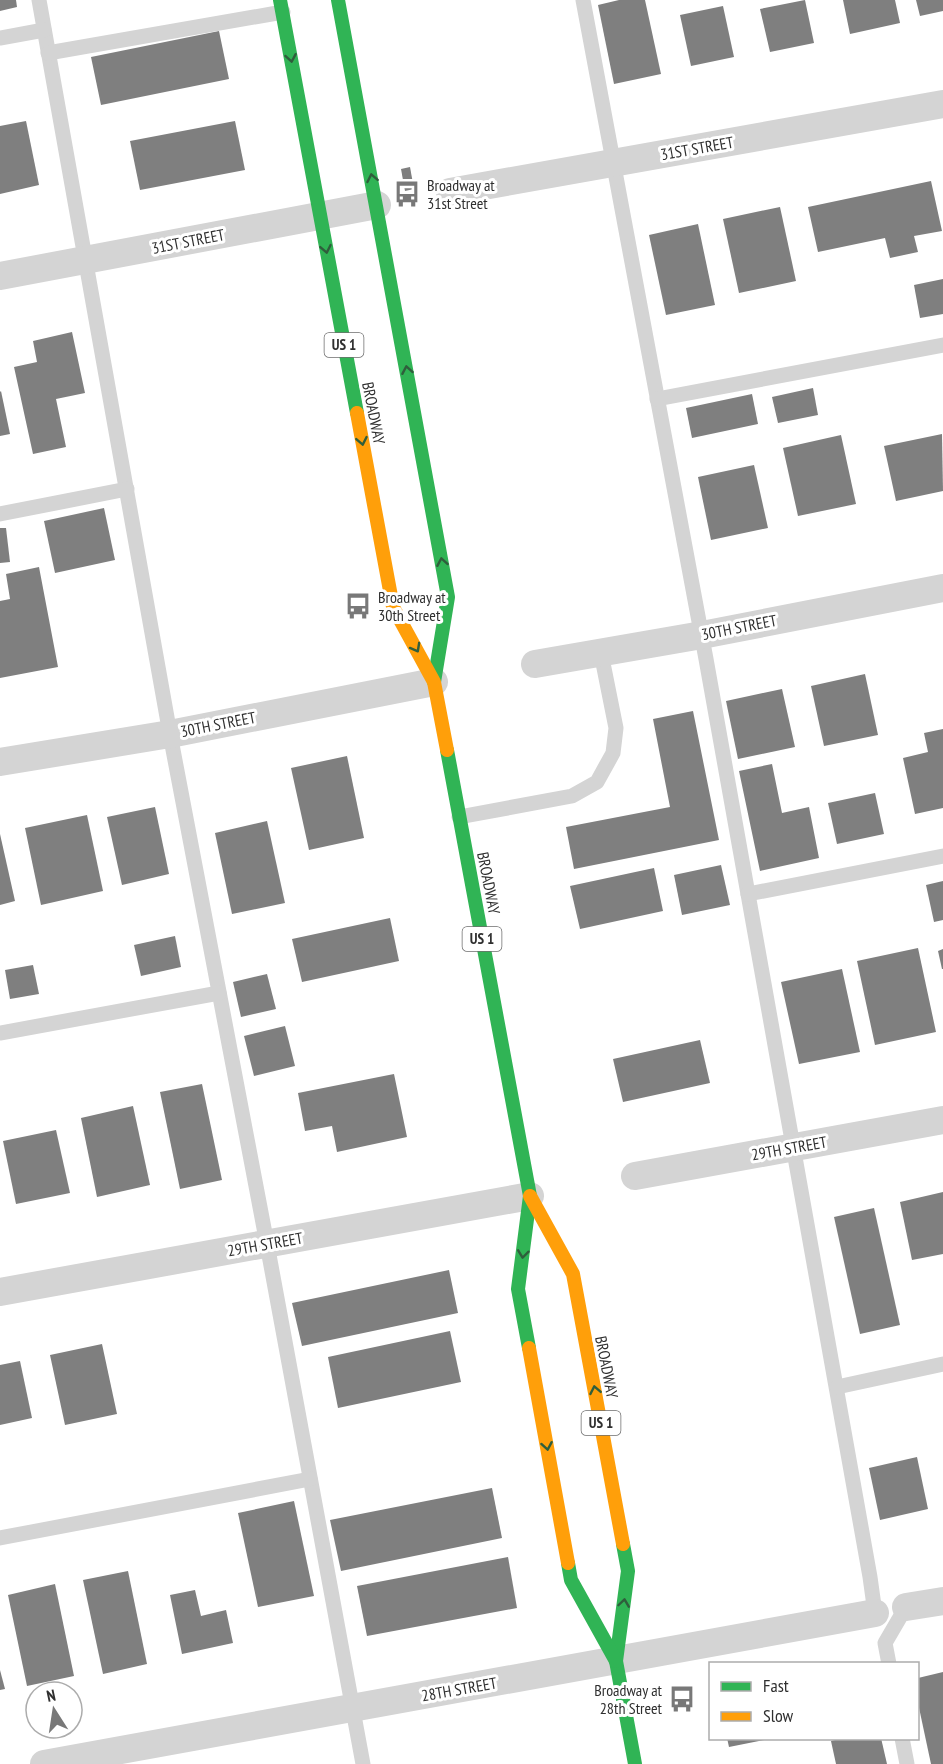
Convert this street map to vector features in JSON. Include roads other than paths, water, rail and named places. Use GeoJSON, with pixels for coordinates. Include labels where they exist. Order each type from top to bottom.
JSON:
{"type":"FeatureCollection","features":[{"type":"Feature","properties":{"kind":"main road","name":"BROADWAY"},"geometry":{"type":"LineString","coordinates":[[338,0],[448,597],[434,682]]}},
{"type":"Feature","properties":{"kind":"main road","name":"BROADWAY"},"geometry":{"type":"LineString","coordinates":[[282,6],[393,607],[434,682],[530,1196],[518,1289],[571,1580],[616,1661]]}},
{"type":"Feature","properties":{"kind":"main road","name":"BROADWAY"},"geometry":{"type":"LineString","coordinates":[[530,1196],[573,1274],[628,1572],[616,1661],[634,1764]]}},
{"type":"Feature","properties":{"kind":"street","name":"31ST STREET"},"geometry":{"type":"LineString","coordinates":[[450,192],[943,104]]}},
{"type":"Feature","properties":{"kind":"street","name":"31ST STREET"},"geometry":{"type":"LineString","coordinates":[[0,276],[377,205]]}},
{"type":"Feature","properties":{"kind":"street","name":"30TH STREET"},"geometry":{"type":"LineString","coordinates":[[535,664],[702,635],[943,588]]}},
{"type":"Feature","properties":{"kind":"street","name":"30TH STREET"},"geometry":{"type":"LineString","coordinates":[[0,762],[170,734],[434,682]]}},
{"type":"Feature","properties":{"kind":"street","name":"29TH STREET"},"geometry":{"type":"LineString","coordinates":[[635,1176],[943,1120]]}},
{"type":"Feature","properties":{"kind":"street","name":"29TH STREET"},"geometry":{"type":"LineString","coordinates":[[0,1292],[530,1196]]}},
{"type":"Feature","properties":{"kind":"street"},"geometry":{"type":"LineString","coordinates":[[906,1607],[943,1600]]}},
{"type":"Feature","properties":{"kind":"street","name":"28TH STREET"},"geometry":{"type":"LineString","coordinates":[[44,1764],[875,1613]]}},
{"type":"Feature","properties":{"kind":"lane"},"geometry":{"type":"LineString","coordinates":[[39,0],[170,734],[363,1764]]}},
{"type":"Feature","properties":{"kind":"lane"},"geometry":{"type":"LineString","coordinates":[[583,0],[702,635],[837,1387],[875,1613]]}},
{"type":"Feature","properties":{"kind":"lane"},"geometry":{"type":"LineString","coordinates":[[48,53],[282,6]]}},
{"type":"Feature","properties":{"kind":"lane"},"geometry":{"type":"LineString","coordinates":[[0,38],[45,30]]}},
{"type":"Feature","properties":{"kind":"lane"},"geometry":{"type":"LineString","coordinates":[[657,399],[943,345]]}},
{"type":"Feature","properties":{"kind":"lane"},"geometry":{"type":"LineString","coordinates":[[0,514],[127,489]]}},
{"type":"Feature","properties":{"kind":"lane"},"geometry":{"type":"LineString","coordinates":[[459,817],[572,796],[597,782],[613,753],[616,728],[601,653]]}},
{"type":"Feature","properties":{"kind":"lane"},"geometry":{"type":"LineString","coordinates":[[748,894],[943,856]]}},
{"type":"Feature","properties":{"kind":"lane"},"geometry":{"type":"LineString","coordinates":[[0,1033],[219,993]]}},
{"type":"Feature","properties":{"kind":"lane"},"geometry":{"type":"LineString","coordinates":[[837,1387],[943,1364]]}},
{"type":"Feature","properties":{"kind":"lane"},"geometry":{"type":"LineString","coordinates":[[0,1538],[310,1479]]}},
{"type":"Feature","properties":{"kind":"lane"},"geometry":{"type":"LineString","coordinates":[[889,1662],[885,1643],[906,1607]]}},
{"type":"Feature","properties":{"kind":"lane"},"geometry":{"type":"LineString","coordinates":[[902,1740],[907,1764]]}},
{"type":"Feature","properties":{"kind":"place","name":"Broadway at 31st Street"},"geometry":{"type":"Point","coordinates":[407,194]}},
{"type":"Feature","properties":{"kind":"place","name":"Broadway at 30th Street"},"geometry":{"type":"Point","coordinates":[358,606]}},
{"type":"Feature","properties":{"kind":"place","name":"Broadway at 28th Street"},"geometry":{"type":"Point","coordinates":[682,1699]}}]}
